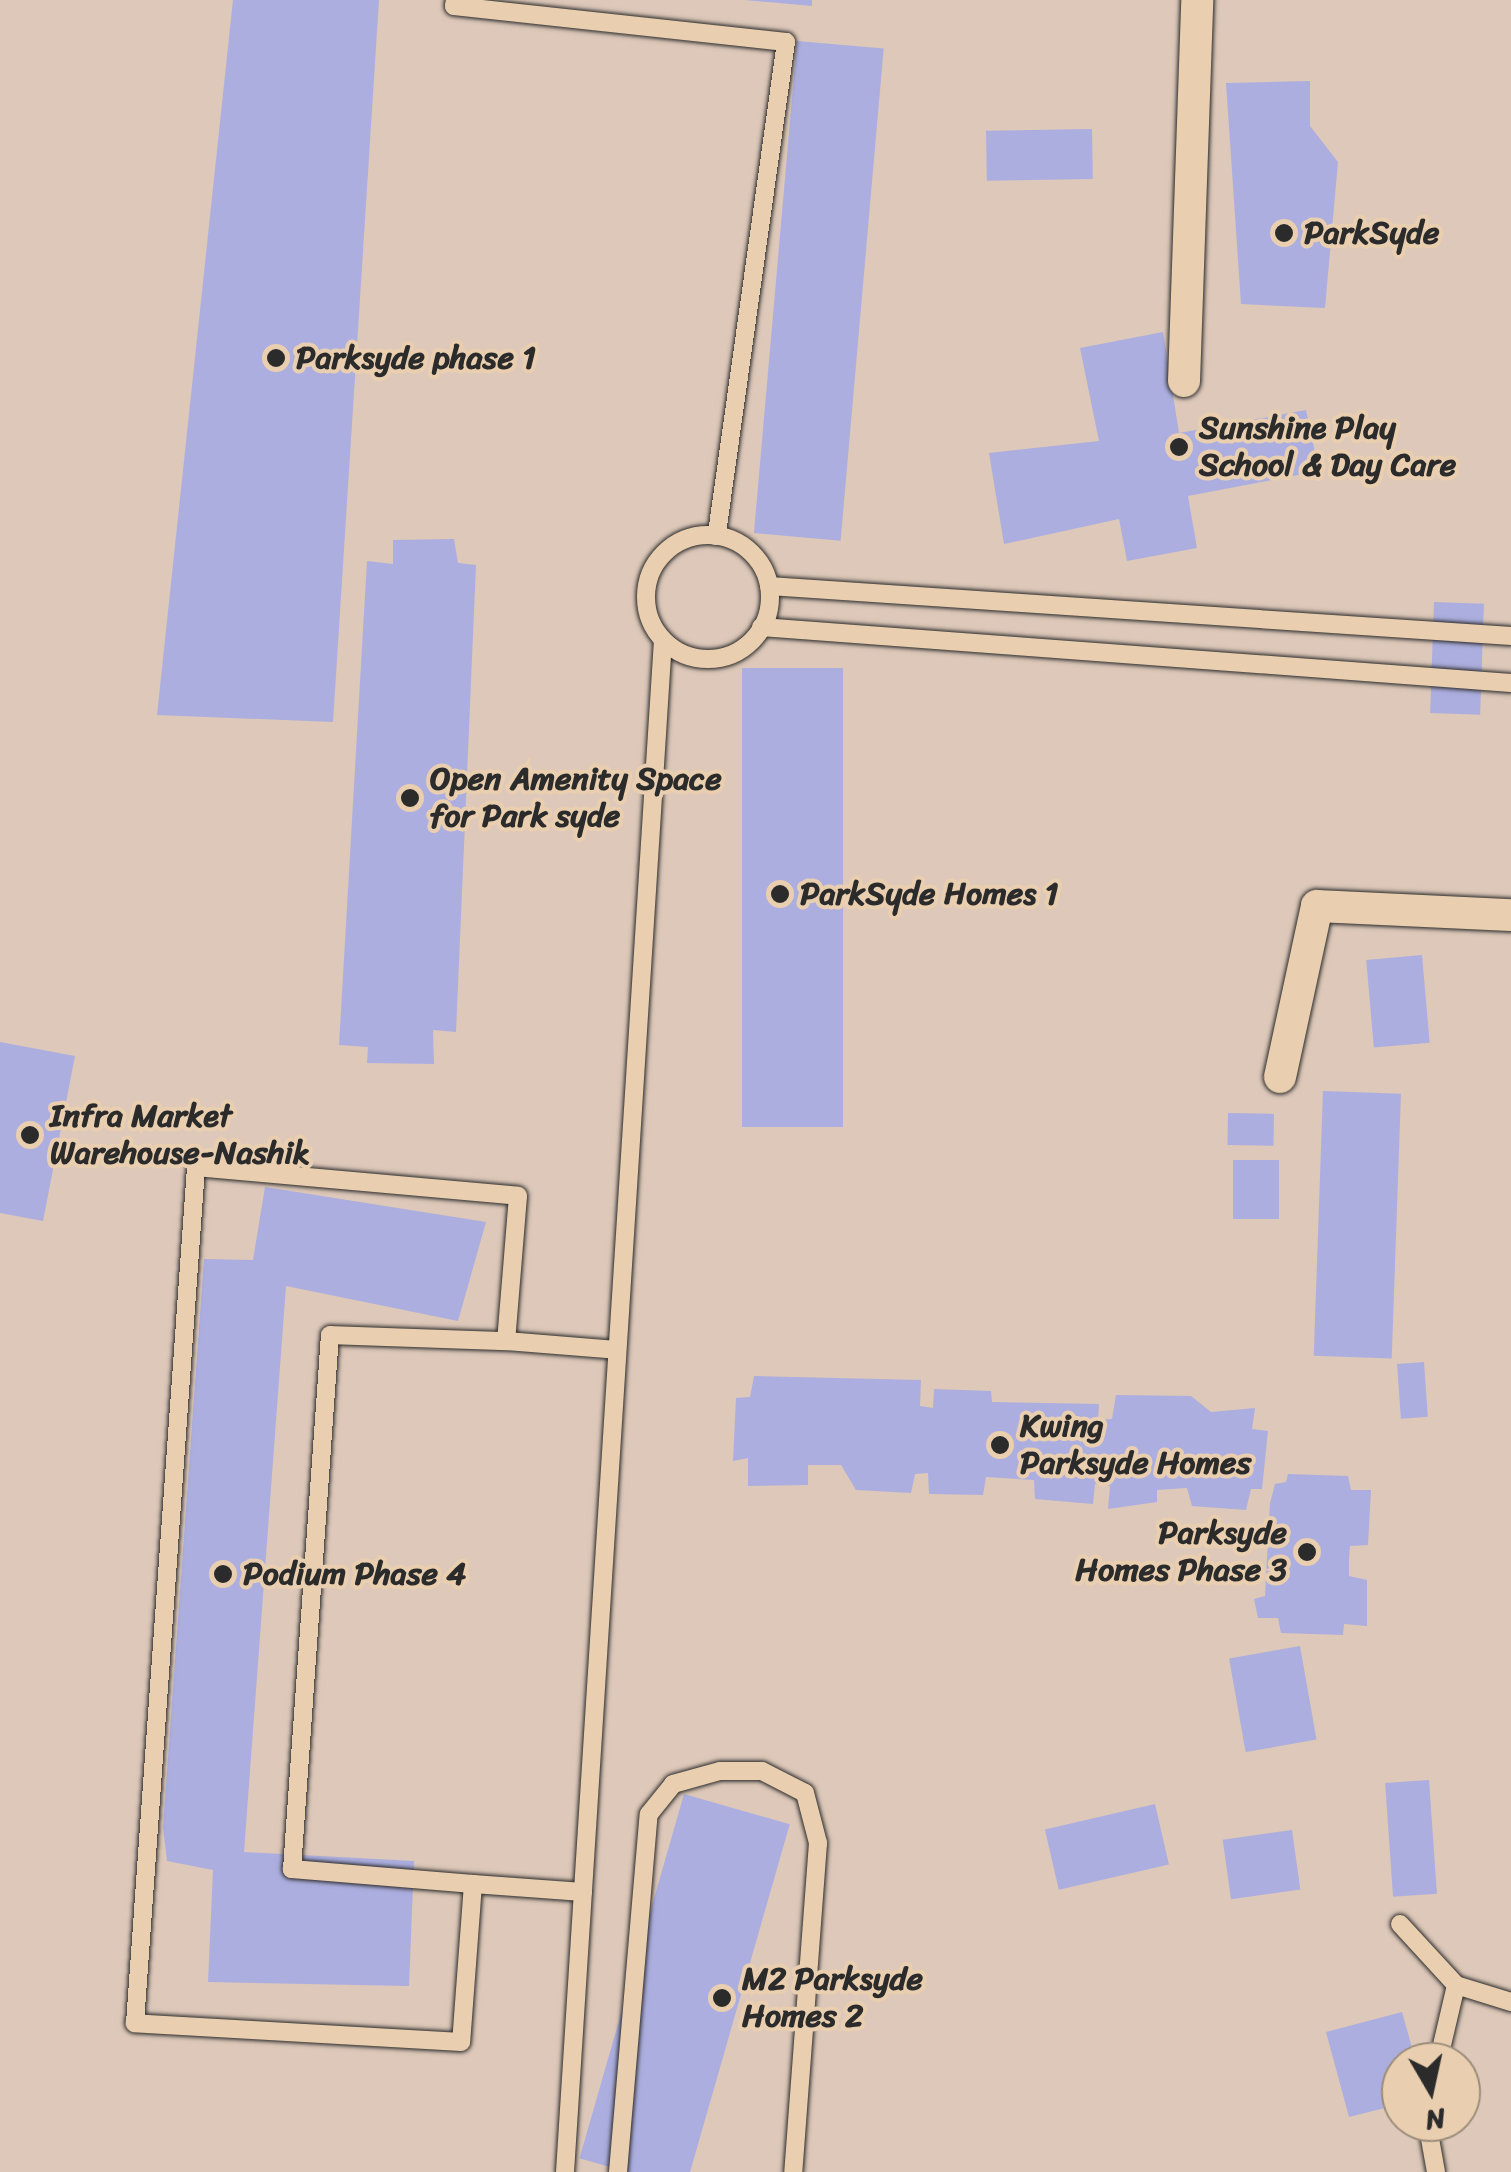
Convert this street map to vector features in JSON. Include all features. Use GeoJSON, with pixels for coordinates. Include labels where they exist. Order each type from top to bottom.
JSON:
{"type":"FeatureCollection","features":[{"type":"Feature","properties":{"kind":"street"},"geometry":{"type":"LineString","coordinates":[[1184,381],[1197,0]]}},
{"type":"Feature","properties":{"kind":"street"},"geometry":{"type":"LineString","coordinates":[[1280,1077],[1318,906],[1511,915]]}},
{"type":"Feature","properties":{"kind":"lane"},"geometry":{"type":"LineString","coordinates":[[456,0],[454,6],[786,42],[717,536]]}},
{"type":"Feature","properties":{"kind":"lane"},"geometry":{"type":"LineString","coordinates":[[565,2172],[663,640],[646,606],[653,568],[680,542],[717,536],[751,552],[769,586],[761,628],[737,652],[718,658],[698,658],[663,640]]}},
{"type":"Feature","properties":{"kind":"lane"},"geometry":{"type":"LineString","coordinates":[[769,586],[1511,636]]}},
{"type":"Feature","properties":{"kind":"lane"},"geometry":{"type":"LineString","coordinates":[[761,628],[1511,683]]}},
{"type":"Feature","properties":{"kind":"lane"},"geometry":{"type":"LineString","coordinates":[[474,1884],[461,2042],[134,2024],[196,1168],[518,1196],[506,1341]]}},
{"type":"Feature","properties":{"kind":"lane"},"geometry":{"type":"LineString","coordinates":[[583,1892],[292,1868],[330,1335],[506,1341],[617,1350]]}},
{"type":"Feature","properties":{"kind":"lane"},"geometry":{"type":"LineString","coordinates":[[618,2172],[649,1814],[673,1784],[720,1771],[762,1771],[805,1793],[818,1843],[794,2172]]}},
{"type":"Feature","properties":{"kind":"lane"},"geometry":{"type":"LineString","coordinates":[[1400,1924],[1456,1985],[1511,2002]]}},
{"type":"Feature","properties":{"kind":"lane"},"geometry":{"type":"LineString","coordinates":[[1443,2042],[1456,1985]]}},
{"type":"Feature","properties":{"kind":"lane"},"geometry":{"type":"LineString","coordinates":[[1431,2142],[1436,2172]]}},
{"type":"Feature","properties":{"kind":"building","name":"Parksyde phase 1"},"geometry":{"type":"Polygon","coordinates":[[[233,0],[379,0],[333,722],[157,715],[233,0]]]}},
{"type":"Feature","properties":{"kind":"building"},"geometry":{"type":"Polygon","coordinates":[[[744,0],[812,0],[812,6],[744,0]]]}},
{"type":"Feature","properties":{"kind":"building"},"geometry":{"type":"Polygon","coordinates":[[[797,41],[884,49],[841,541],[754,533],[797,41]]]}},
{"type":"Feature","properties":{"kind":"building","name":"ParkSyde"},"geometry":{"type":"Polygon","coordinates":[[[1310,81],[1310,126],[1338,162],[1325,308],[1241,304],[1226,83],[1310,81]]]}},
{"type":"Feature","properties":{"kind":"building"},"geometry":{"type":"Polygon","coordinates":[[[1092,129],[1093,179],[987,181],[986,131],[1092,129]]]}},
{"type":"Feature","properties":{"kind":"building","name":"Sunshine Play School & Day Care"},"geometry":{"type":"Polygon","coordinates":[[[1163,332],[1179,433],[1306,410],[1319,471],[1188,496],[1197,548],[1127,561],[1119,519],[1004,544],[989,453],[1099,441],[1080,348],[1163,332]]]}},
{"type":"Feature","properties":{"kind":"building","name":"Open Amenity Space for Park syde"},"geometry":{"type":"Polygon","coordinates":[[[454,539],[458,563],[476,565],[456,1032],[433,1030],[434,1064],[367,1063],[368,1047],[339,1045],[367,561],[393,564],[393,540],[454,539]]]}},
{"type":"Feature","properties":{"kind":"building"},"geometry":{"type":"Polygon","coordinates":[[[1434,602],[1484,604],[1480,715],[1430,713],[1434,602]]]}},
{"type":"Feature","properties":{"kind":"building","name":"ParkSyde Homes 1"},"geometry":{"type":"Polygon","coordinates":[[[742,668],[843,668],[843,1127],[742,1127],[742,668]]]}},
{"type":"Feature","properties":{"kind":"building"},"geometry":{"type":"Polygon","coordinates":[[[1422,955],[1430,1043],[1374,1048],[1366,960],[1422,955]]]}},
{"type":"Feature","properties":{"kind":"building","name":"Infra Market Warehouse-Nashik"},"geometry":{"type":"Polygon","coordinates":[[[0,1042],[75,1056],[43,1221],[0,1213],[0,1042]]]}},
{"type":"Feature","properties":{"kind":"building"},"geometry":{"type":"Polygon","coordinates":[[[1323,1091],[1401,1094],[1392,1359],[1314,1356],[1323,1091]]]}},
{"type":"Feature","properties":{"kind":"building"},"geometry":{"type":"Polygon","coordinates":[[[1228,1113],[1274,1114],[1273,1146],[1227,1145],[1228,1113]]]}},
{"type":"Feature","properties":{"kind":"building"},"geometry":{"type":"Polygon","coordinates":[[[1233,1160],[1279,1160],[1279,1219],[1233,1219],[1233,1160]]]}},
{"type":"Feature","properties":{"kind":"building","name":"Podium Phase 4"},"geometry":{"type":"Polygon","coordinates":[[[265,1187],[486,1222],[458,1321],[286,1286],[244,1852],[414,1861],[409,1986],[208,1982],[213,1870],[167,1861],[163,1827],[204,1259],[253,1260],[265,1187]]]}},
{"type":"Feature","properties":{"kind":"building"},"geometry":{"type":"Polygon","coordinates":[[[1424,1362],[1428,1417],[1401,1419],[1397,1364],[1424,1362]]]}},
{"type":"Feature","properties":{"kind":"building","name":"Kwing Parksyde Homes"},"geometry":{"type":"Polygon","coordinates":[[[754,1376],[921,1380],[920,1406],[933,1408],[934,1389],[991,1391],[992,1402],[1099,1404],[1098,1420],[1112,1419],[1116,1395],[1191,1396],[1211,1412],[1255,1408],[1252,1429],[1268,1431],[1262,1489],[1251,1489],[1246,1510],[1192,1506],[1187,1488],[1157,1490],[1157,1502],[1108,1509],[1110,1486],[1095,1484],[1093,1504],[1035,1499],[1034,1480],[986,1477],[983,1495],[929,1494],[928,1473],[915,1474],[911,1493],[856,1490],[841,1465],[808,1465],[808,1485],[748,1486],[748,1458],[733,1461],[736,1398],[750,1397],[754,1376]]]}},
{"type":"Feature","properties":{"kind":"building","name":"Parksyde Homes Phase 3"},"geometry":{"type":"Polygon","coordinates":[[[1288,1474],[1348,1476],[1351,1490],[1371,1490],[1368,1545],[1350,1546],[1349,1559],[1349,1576],[1367,1580],[1367,1626],[1344,1624],[1343,1635],[1281,1633],[1278,1618],[1258,1618],[1254,1599],[1265,1596],[1270,1503],[1275,1484],[1286,1482],[1288,1474]]]}},
{"type":"Feature","properties":{"kind":"building"},"geometry":{"type":"Polygon","coordinates":[[[1300,1646],[1316,1740],[1246,1752],[1229,1659],[1300,1646]]]}},
{"type":"Feature","properties":{"kind":"building"},"geometry":{"type":"Polygon","coordinates":[[[1429,1780],[1437,1894],[1393,1897],[1385,1783],[1429,1780]]]}},
{"type":"Feature","properties":{"kind":"building","name":"M2 Parksyde Homes 2"},"geometry":{"type":"Polygon","coordinates":[[[684,1794],[790,1824],[690,2172],[627,2172],[580,2158],[684,1794]]]}},
{"type":"Feature","properties":{"kind":"building"},"geometry":{"type":"Polygon","coordinates":[[[1155,1804],[1169,1864],[1059,1890],[1045,1829],[1155,1804]]]}},
{"type":"Feature","properties":{"kind":"building"},"geometry":{"type":"Polygon","coordinates":[[[1292,1830],[1300,1889],[1231,1899],[1223,1840],[1292,1830]]]}},
{"type":"Feature","properties":{"kind":"building"},"geometry":{"type":"Polygon","coordinates":[[[1402,2012],[1410,2042],[1381,2042],[1381,2109],[1349,2117],[1326,2032],[1402,2012]]]}},
{"type":"Feature","properties":{"kind":"place","name":"ParkSyde"},"geometry":{"type":"Point","coordinates":[1284,233]}},
{"type":"Feature","properties":{"kind":"place","name":"Parksyde phase 1"},"geometry":{"type":"Point","coordinates":[276,358]}},
{"type":"Feature","properties":{"kind":"place","name":"Sunshine Play School & Day Care"},"geometry":{"type":"Point","coordinates":[1179,447]}},
{"type":"Feature","properties":{"kind":"place","name":"Open Amenity Space for Park syde"},"geometry":{"type":"Point","coordinates":[410,798]}},
{"type":"Feature","properties":{"kind":"place","name":"ParkSyde Homes 1"},"geometry":{"type":"Point","coordinates":[780,894]}},
{"type":"Feature","properties":{"kind":"place","name":"Infra Market Warehouse-Nashik"},"geometry":{"type":"Point","coordinates":[30,1135]}},
{"type":"Feature","properties":{"kind":"place","name":"Kwing Parksyde Homes"},"geometry":{"type":"Point","coordinates":[1000,1445]}},
{"type":"Feature","properties":{"kind":"place","name":"Parksyde Homes Phase 3"},"geometry":{"type":"Point","coordinates":[1307,1552]}},
{"type":"Feature","properties":{"kind":"place","name":"Podium Phase 4"},"geometry":{"type":"Point","coordinates":[223,1574]}},
{"type":"Feature","properties":{"kind":"place","name":"M2 Parksyde Homes 2"},"geometry":{"type":"Point","coordinates":[722,1998]}}]}
